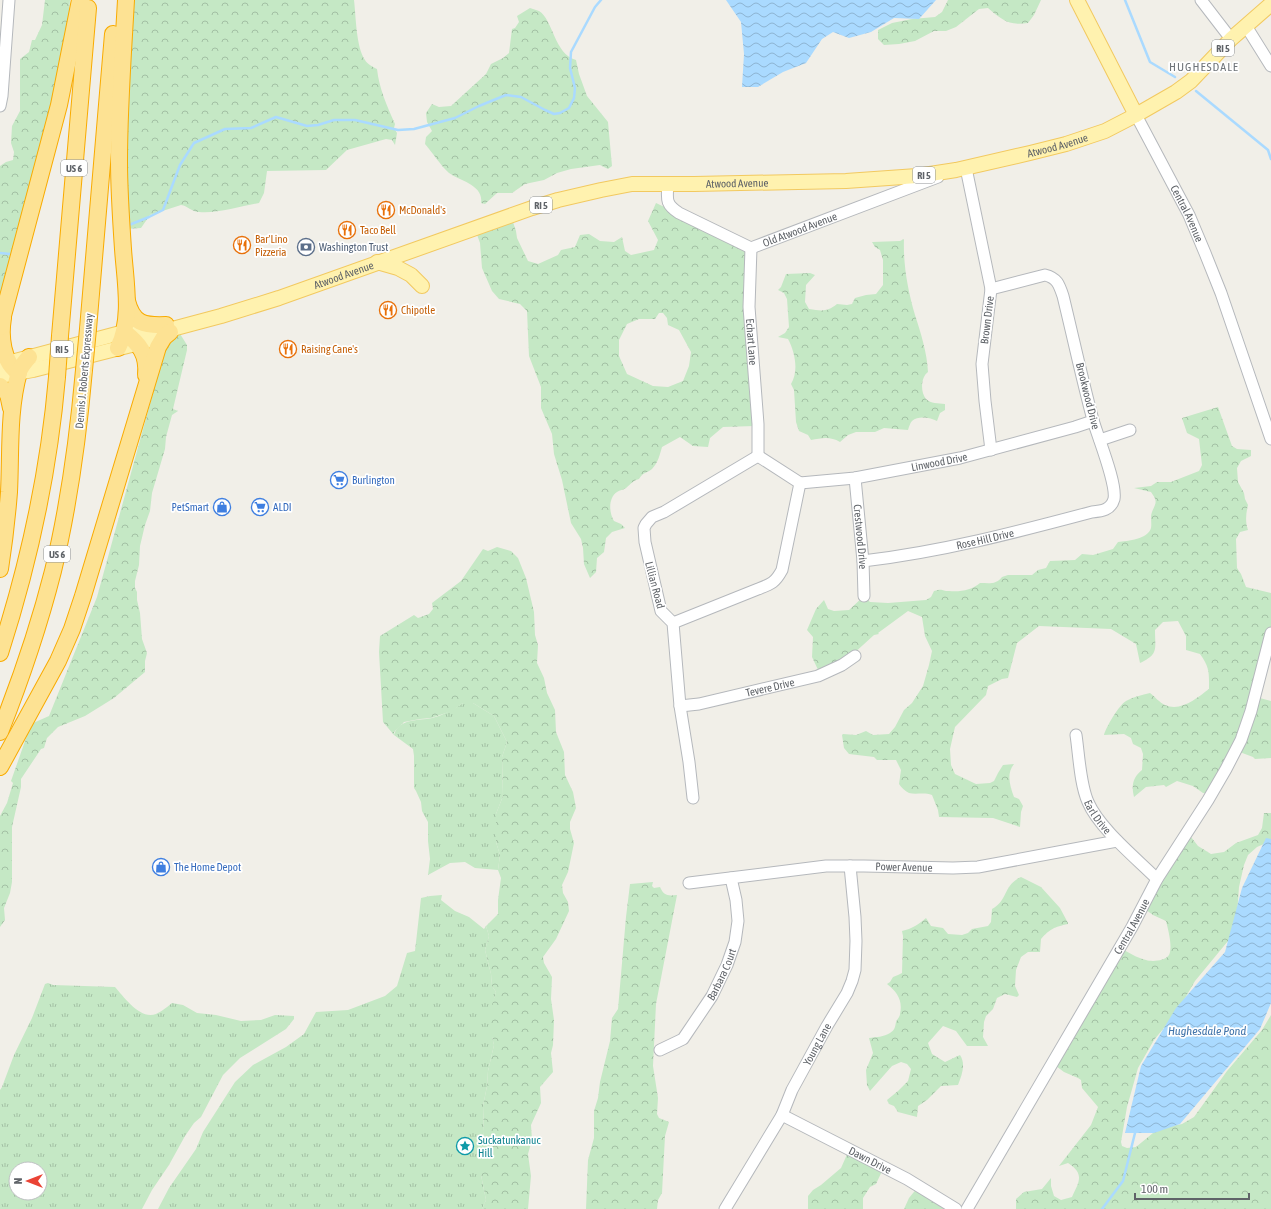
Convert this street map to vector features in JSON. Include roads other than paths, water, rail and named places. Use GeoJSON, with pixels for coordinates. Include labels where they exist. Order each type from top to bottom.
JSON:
{"type":"FeatureCollection","features":[{"type":"Feature","properties":{"kind":"highway"},"geometry":{"type":"LineString","coordinates":[[0,328],[58,105],[71,50],[80,0]]}},
{"type":"Feature","properties":{"kind":"highway","name":"US 6"},"geometry":{"type":"LineString","coordinates":[[0,653],[23,577],[37,517],[50,441],[57,377],[89,0]]}},
{"type":"Feature","properties":{"kind":"highway","name":"Dennis J. Roberts Expressway"},"geometry":{"type":"LineString","coordinates":[[0,732],[29,652],[46,598],[59,543],[74,460],[88,329],[116,0]]}},
{"type":"Feature","properties":{"kind":"highway"},"geometry":{"type":"LineString","coordinates":[[118,348],[124,332],[126,295],[119,168],[120,114],[126,0]]}},
{"type":"Feature","properties":{"kind":"highway"},"geometry":{"type":"LineString","coordinates":[[0,767],[51,676],[72,630],[160,343],[171,328],[150,325],[138,321],[130,311],[126,295]]}},
{"type":"Feature","properties":{"kind":"highway"},"geometry":{"type":"LineString","coordinates":[[0,569],[8,501],[11,423],[14,396],[7,369],[2,334],[5,308]]}},
{"type":"Feature","properties":{"kind":"highway"},"geometry":{"type":"LineString","coordinates":[[124,332],[142,351],[146,362],[146,378],[142,399]]}},
{"type":"Feature","properties":{"kind":"highway"},"geometry":{"type":"LineString","coordinates":[[7,369],[23,365],[29,357]]}},
{"type":"Feature","properties":{"kind":"highway"},"geometry":{"type":"LineString","coordinates":[[0,386],[6,391],[10,400],[11,423]]}},
{"type":"Feature","properties":{"kind":"main road","name":"Central Avenue"},"geometry":{"type":"LineString","coordinates":[[1077,0],[1136,115]]}},
{"type":"Feature","properties":{"kind":"main road","name":"Atwood Avenue"},"geometry":{"type":"LineString","coordinates":[[29,357],[124,332],[171,328],[221,316],[280,298],[377,262],[558,200],[612,187],[632,184],[868,180],[917,176],[961,169],[1030,153],[1087,137],[1105,131],[1136,115],[1192,81],[1232,39],[1271,4]]}},
{"type":"Feature","properties":{"kind":"main road"},"geometry":{"type":"LineString","coordinates":[[377,262],[398,268],[411,275],[422,286]]}},
{"type":"Feature","properties":{"kind":"main road","name":"Atwood Avenue"},"geometry":{"type":"LineString","coordinates":[[7,369],[33,370],[155,339],[171,328]]}},
{"type":"Feature","properties":{"kind":"street"},"geometry":{"type":"LineString","coordinates":[[0,106],[9,0]]}},
{"type":"Feature","properties":{"kind":"street"},"geometry":{"type":"LineString","coordinates":[[1201,0],[1232,39]]}},
{"type":"Feature","properties":{"kind":"street"},"geometry":{"type":"LineString","coordinates":[[1246,26],[1271,66]]}},
{"type":"Feature","properties":{"kind":"street","name":"Central Avenue"},"geometry":{"type":"LineString","coordinates":[[1136,115],[1189,215],[1205,253],[1221,293],[1271,438]]}},
{"type":"Feature","properties":{"kind":"street","name":"Old Atwood Avenue"},"geometry":{"type":"LineString","coordinates":[[668,184],[667,200],[671,208],[751,248],[961,169]]}},
{"type":"Feature","properties":{"kind":"street","name":"Brown Drive"},"geometry":{"type":"LineString","coordinates":[[961,169],[991,289],[982,364],[991,450]]}},
{"type":"Feature","properties":{"kind":"street","name":"Echart Lane"},"geometry":{"type":"LineString","coordinates":[[751,248],[749,307],[758,436],[758,456]]}},
{"type":"Feature","properties":{"kind":"street","name":"Brookwood Drive"},"geometry":{"type":"LineString","coordinates":[[991,289],[1044,275],[1051,276],[1060,285],[1093,421],[1113,484],[1114,493],[1112,505],[1110,508],[1105,510]]}},
{"type":"Feature","properties":{"kind":"street","name":"Linwood Drive"},"geometry":{"type":"LineString","coordinates":[[800,483],[855,478],[960,458],[1093,421]]}},
{"type":"Feature","properties":{"kind":"street"},"geometry":{"type":"LineString","coordinates":[[1100,440],[1130,430]]}},
{"type":"Feature","properties":{"kind":"street"},"geometry":{"type":"LineString","coordinates":[[693,798],[680,706],[673,623],[767,586],[776,580],[782,570],[800,483],[758,456]]}},
{"type":"Feature","properties":{"kind":"street","name":"Lillian Road"},"geometry":{"type":"LineString","coordinates":[[673,623],[661,611],[645,542],[644,528],[646,524],[652,517],[664,512],[758,456]]}},
{"type":"Feature","properties":{"kind":"street","name":"Crestwood Drive"},"geometry":{"type":"LineString","coordinates":[[855,478],[863,561],[864,596]]}},
{"type":"Feature","properties":{"kind":"street","name":"Rose Hill Drive"},"geometry":{"type":"LineString","coordinates":[[863,561],[888,558],[1002,536],[1092,512],[1105,510]]}},
{"type":"Feature","properties":{"kind":"street","name":"Central Avenue"},"geometry":{"type":"LineString","coordinates":[[967,1209],[1132,927],[1157,878],[1208,800],[1236,750],[1251,711],[1271,633]]}},
{"type":"Feature","properties":{"kind":"street","name":"Tevere Drive"},"geometry":{"type":"LineString","coordinates":[[680,706],[699,704],[818,676],[842,665],[855,656]]}},
{"type":"Feature","properties":{"kind":"street","name":"Earl Drive"},"geometry":{"type":"LineString","coordinates":[[1076,735],[1083,782],[1088,803],[1093,813],[1118,841],[1157,878]]}},
{"type":"Feature","properties":{"kind":"street","name":"Power Avenue"},"geometry":{"type":"LineString","coordinates":[[689,883],[818,867],[978,867],[1118,841]]}},
{"type":"Feature","properties":{"kind":"street","name":"Young Lane"},"geometry":{"type":"LineString","coordinates":[[725,1209],[782,1115],[792,1090],[847,993],[855,970],[856,941],[850,866]]}},
{"type":"Feature","properties":{"kind":"street","name":"Barbara Court"},"geometry":{"type":"LineString","coordinates":[[660,1050],[683,1039],[712,996],[727,965],[735,942],[738,921],[736,900],[731,878]]}},
{"type":"Feature","properties":{"kind":"street","name":"Dawn Drive"},"geometry":{"type":"LineString","coordinates":[[782,1115],[907,1179],[956,1209]]}},
{"type":"Feature","properties":{"kind":"water"},"geometry":{"type":"Polygon","coordinates":[[[726,0],[936,0],[919,19],[894,18],[871,32],[849,38],[833,32],[822,39],[806,63],[783,72],[758,87],[742,87],[744,54],[741,22],[726,0]]]}},
{"type":"Feature","properties":{"kind":"water","name":"Hughesdale Pond"},"geometry":{"type":"Polygon","coordinates":[[[1266,838],[1271,839],[1271,1003],[1260,1029],[1180,1124],[1154,1133],[1125,1133],[1141,1066],[1176,1008],[1225,952],[1242,888],[1266,838]]]}},
{"type":"Feature","properties":{"kind":"waterway"},"geometry":{"type":"LineString","coordinates":[[129,225],[163,210],[180,165],[194,143],[225,129],[251,128],[276,117],[307,126],[318,125],[334,120],[355,120],[398,130],[414,129],[455,118],[506,95],[521,97],[554,114],[560,113],[569,108],[574,98],[575,88],[570,68],[571,52],[595,7],[601,0]]}},
{"type":"Feature","properties":{"kind":"waterway"},"geometry":{"type":"LineString","coordinates":[[1125,0],[1150,62],[1175,77]]}},
{"type":"Feature","properties":{"kind":"waterway"},"geometry":{"type":"LineString","coordinates":[[1196,91],[1268,150],[1271,159]]}},
{"type":"Feature","properties":{"kind":"waterway"},"geometry":{"type":"LineString","coordinates":[[0,253],[10,254]]}},
{"type":"Feature","properties":{"kind":"waterway"},"geometry":{"type":"LineString","coordinates":[[1102,1209],[1123,1181],[1136,1130]]}},
{"type":"Feature","properties":{"kind":"place","name":"McDonald's"},"geometry":{"type":"Point","coordinates":[386,210]}},
{"type":"Feature","properties":{"kind":"place","name":"Taco Bell"},"geometry":{"type":"Point","coordinates":[347,230]}},
{"type":"Feature","properties":{"kind":"place","name":"Bar'Lino Pizzeria"},"geometry":{"type":"Point","coordinates":[242,245]}},
{"type":"Feature","properties":{"kind":"place","name":"Washington Trust"},"geometry":{"type":"Point","coordinates":[306,247]}},
{"type":"Feature","properties":{"kind":"place","name":"Chipotle"},"geometry":{"type":"Point","coordinates":[388,310]}},
{"type":"Feature","properties":{"kind":"place","name":"Raising Cane's"},"geometry":{"type":"Point","coordinates":[288,349]}},
{"type":"Feature","properties":{"kind":"place","name":"Burlington"},"geometry":{"type":"Point","coordinates":[339,480]}},
{"type":"Feature","properties":{"kind":"place","name":"PetSmart"},"geometry":{"type":"Point","coordinates":[222,507]}},
{"type":"Feature","properties":{"kind":"place","name":"ALDI"},"geometry":{"type":"Point","coordinates":[260,507]}},
{"type":"Feature","properties":{"kind":"place","name":"The Home Depot"},"geometry":{"type":"Point","coordinates":[161,867]}},
{"type":"Feature","properties":{"kind":"place","name":"Suckatunkanuc Hill"},"geometry":{"type":"Point","coordinates":[465,1146]}},
{"type":"Feature","properties":{"kind":"district","name":"HUGHESDALE"},"geometry":{"type":"Point","coordinates":[1204,67]}}]}
